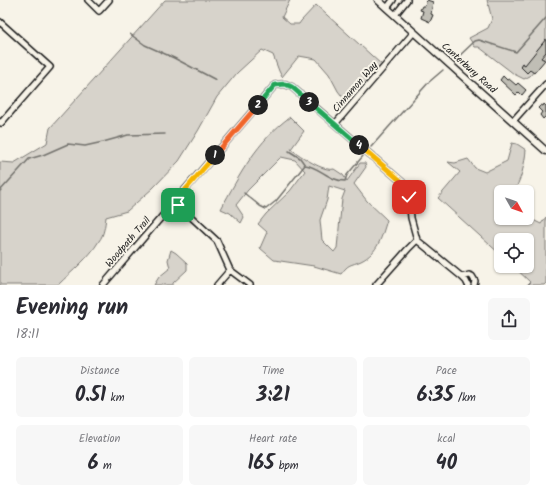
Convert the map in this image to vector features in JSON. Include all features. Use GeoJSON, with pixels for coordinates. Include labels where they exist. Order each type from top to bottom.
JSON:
{"type":"FeatureCollection","features":[{"type":"Feature","properties":{"kind":"street"},"geometry":{"type":"LineString","coordinates":[[88,0],[100,11],[109,0]]}},
{"type":"Feature","properties":{"kind":"street","name":"Canterbury Road"},"geometry":{"type":"LineString","coordinates":[[378,0],[546,151]]}},
{"type":"Feature","properties":{"kind":"street"},"geometry":{"type":"LineString","coordinates":[[387,8],[393,0]]}},
{"type":"Feature","properties":{"kind":"street"},"geometry":{"type":"LineString","coordinates":[[395,15],[407,0]]}},
{"type":"Feature","properties":{"kind":"street"},"geometry":{"type":"LineString","coordinates":[[0,22],[50,67],[1,123]]}},
{"type":"Feature","properties":{"kind":"street","name":"Cinnamon Way"},"geometry":{"type":"LineString","coordinates":[[414,32],[335,124],[402,182],[409,197],[411,218],[417,240]]}},
{"type":"Feature","properties":{"kind":"street","name":"Woodpath Trail"},"geometry":{"type":"LineString","coordinates":[[102,285],[275,85],[285,84],[292,87],[335,124]]}},
{"type":"Feature","properties":{"kind":"street"},"geometry":{"type":"LineString","coordinates":[[513,121],[546,84]]}},
{"type":"Feature","properties":{"kind":"street"},"geometry":{"type":"LineString","coordinates":[[175,202],[217,241],[230,270],[250,285]]}},
{"type":"Feature","properties":{"kind":"street"},"geometry":{"type":"LineString","coordinates":[[376,285],[408,248],[417,240],[462,277],[468,285]]}},
{"type":"Feature","properties":{"kind":"street"},"geometry":{"type":"LineString","coordinates":[[217,285],[230,270]]}},
{"type":"Feature","properties":{"kind":"street"},"geometry":{"type":"LineString","coordinates":[[462,277],[469,275],[472,276],[474,285]]}},
{"type":"Feature","properties":{"kind":"shaded area"},"geometry":{"type":"Polygon","coordinates":[[[165,0],[290,0],[282,17],[290,24],[299,24],[316,5],[382,65],[348,104],[338,91],[329,74],[316,59],[299,56],[282,77],[273,55],[262,50],[237,73],[217,97],[179,161],[153,188],[127,211],[106,217],[105,227],[101,239],[85,259],[58,285],[0,285],[0,162],[14,163],[47,143],[50,128],[165,0]]]}},
{"type":"Feature","properties":{"kind":"shaded area"},"geometry":{"type":"Polygon","coordinates":[[[487,0],[546,0],[546,56],[530,76],[524,79],[514,74],[479,47],[475,47],[469,38],[488,28],[492,19],[487,0]]]}},
{"type":"Feature","properties":{"kind":"shaded area"},"geometry":{"type":"Polygon","coordinates":[[[290,117],[304,131],[291,149],[318,166],[334,169],[343,175],[347,181],[360,163],[365,163],[366,167],[354,184],[367,201],[387,220],[378,244],[372,253],[367,258],[348,266],[341,274],[314,266],[274,260],[260,248],[267,232],[258,224],[266,214],[290,191],[305,171],[295,160],[281,157],[248,190],[236,205],[244,217],[241,223],[230,213],[221,209],[250,159],[268,136],[290,117]],[[329,186],[327,200],[320,220],[322,240],[334,252],[337,248],[342,199],[345,191],[329,186]]]}},
{"type":"Feature","properties":{"kind":"shaded area"},"geometry":{"type":"Polygon","coordinates":[[[512,143],[517,144],[526,150],[524,166],[517,185],[494,185],[494,225],[534,225],[534,220],[541,224],[546,217],[546,283],[544,285],[527,285],[530,282],[520,273],[534,273],[534,233],[494,233],[494,249],[438,198],[460,172],[448,162],[455,163],[468,159],[475,168],[485,172],[507,161],[512,143]]]}},
{"type":"Feature","properties":{"kind":"shaded area"},"geometry":{"type":"Polygon","coordinates":[[[171,250],[187,263],[187,270],[173,283],[173,285],[154,285],[159,277],[170,268],[168,260],[171,250]]]}},
{"type":"Feature","properties":{"kind":"building"},"geometry":{"type":"Polygon","coordinates":[[[427,0],[433,2],[431,14],[433,15],[430,22],[421,18],[423,11],[420,10],[422,6],[425,6],[427,0]]]}},
{"type":"Feature","properties":{"kind":"building"},"geometry":{"type":"Polygon","coordinates":[[[546,39],[546,52],[541,58],[545,60],[534,73],[530,70],[527,73],[520,66],[522,63],[525,65],[546,39]]]}},
{"type":"Feature","properties":{"kind":"building"},"geometry":{"type":"Polygon","coordinates":[[[503,76],[516,85],[518,83],[526,90],[522,95],[519,92],[516,95],[500,80],[503,76]]]}},
{"type":"Feature","properties":{"kind":"building"},"geometry":{"type":"Polygon","coordinates":[[[544,104],[546,106],[546,116],[543,119],[540,115],[542,112],[538,108],[544,104]]]}},
{"type":"Feature","properties":{"kind":"waterway"},"geometry":{"type":"LineString","coordinates":[[456,59],[475,41],[479,40],[516,52],[546,18]]}},
{"type":"Feature","properties":{"kind":"waterway"},"geometry":{"type":"LineString","coordinates":[[130,34],[145,45],[216,80]]}},
{"type":"Feature","properties":{"kind":"waterway"},"geometry":{"type":"LineString","coordinates":[[371,147],[429,82],[443,70]]}},
{"type":"Feature","properties":{"kind":"waterway"},"geometry":{"type":"LineString","coordinates":[[0,191],[29,159],[43,155],[68,144],[85,146],[128,135],[165,134]]}},
{"type":"Feature","properties":{"kind":"waterway"},"geometry":{"type":"LineString","coordinates":[[289,151],[300,158],[305,165]]}},
{"type":"Feature","properties":{"kind":"waterway"},"geometry":{"type":"LineString","coordinates":[[244,193],[266,209],[276,201],[305,165],[315,168],[334,179],[345,181],[347,175],[363,156]]}},
{"type":"Feature","properties":{"kind":"route"},"geometry":{"type":"LineString","coordinates":[[178,205],[175,202],[275,85],[285,84],[292,87],[402,182],[409,197]]}}]}
